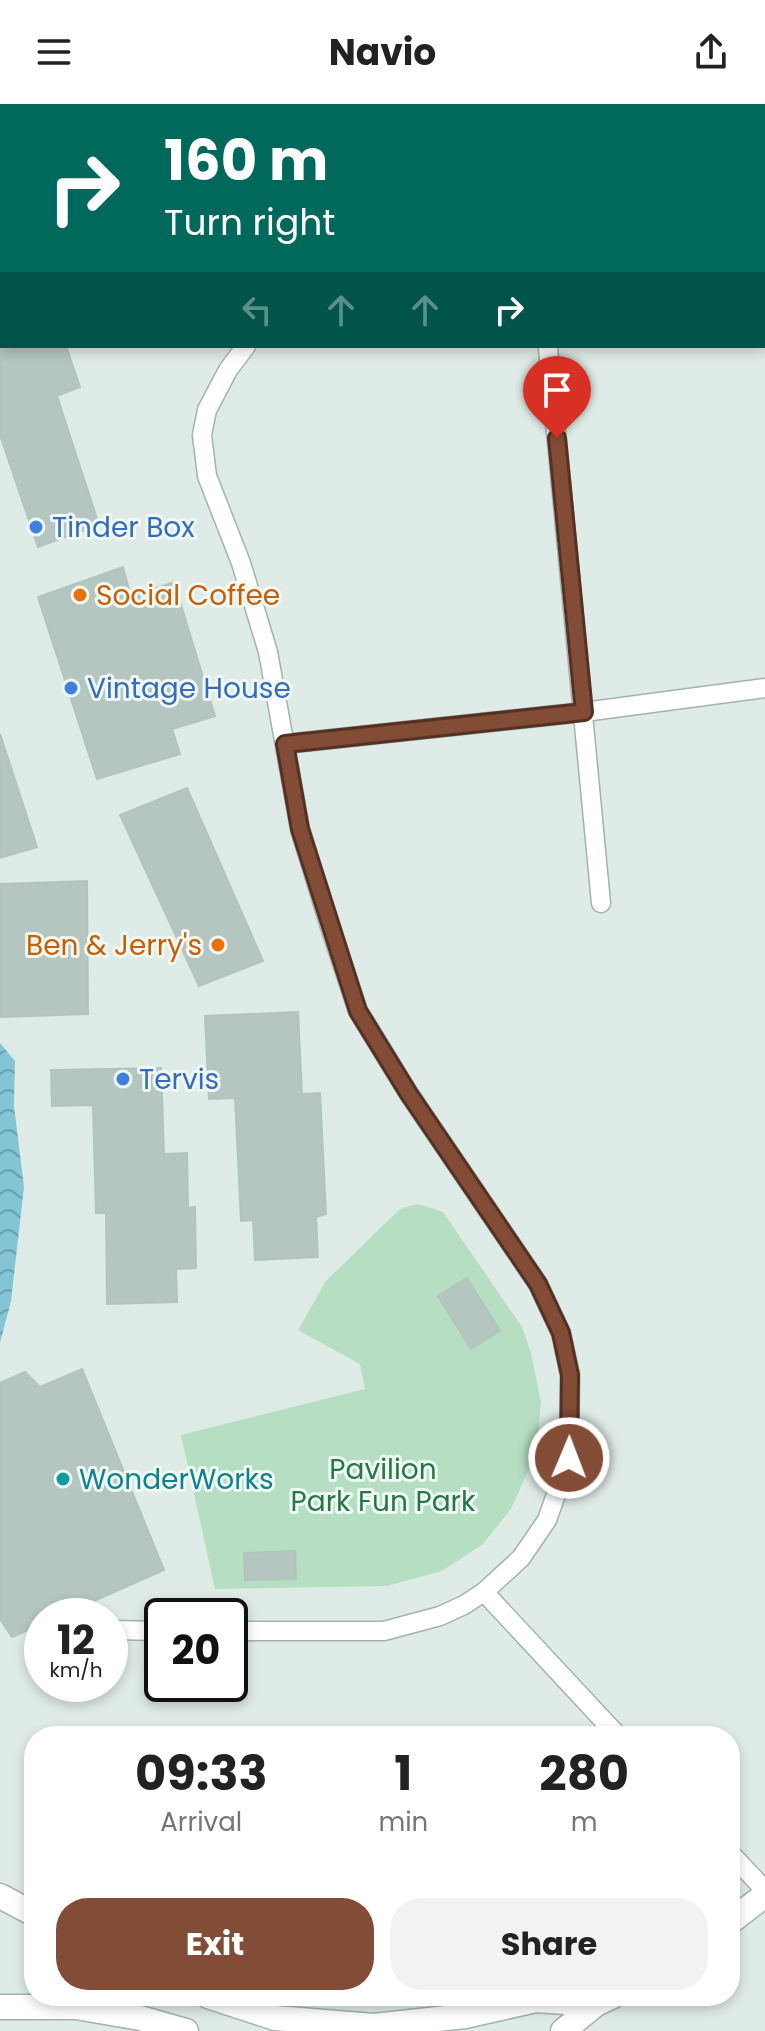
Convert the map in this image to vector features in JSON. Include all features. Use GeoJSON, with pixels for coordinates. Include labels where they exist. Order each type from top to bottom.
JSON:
{"type":"FeatureCollection","features":[{"type":"Feature","properties":{"kind":"street"},"geometry":{"type":"LineString","coordinates":[[740,1913],[765,1892]]}},
{"type":"Feature","properties":{"kind":"street"},"geometry":{"type":"LineString","coordinates":[[0,1896],[24,1909]]}},
{"type":"Feature","properties":{"kind":"street"},"geometry":{"type":"LineString","coordinates":[[238,2006],[275,2018],[374,2026],[465,2016],[509,2006]]}},
{"type":"Feature","properties":{"kind":"street"},"geometry":{"type":"LineString","coordinates":[[563,2031],[596,2006]]}},
{"type":"Feature","properties":{"kind":"street"},"geometry":{"type":"LineString","coordinates":[[0,2007],[76,2007],[140,2018],[186,2031]]}},
{"type":"Feature","properties":{"kind":"lane"},"geometry":{"type":"LineString","coordinates":[[244,348],[228,370],[207,410],[202,435],[207,476],[241,563],[268,652],[300,829],[358,1011],[409,1094],[538,1284],[561,1333],[570,1375],[569,1458],[547,1520],[509,1571],[484,1592],[440,1616],[384,1631],[248,1631]]}},
{"type":"Feature","properties":{"kind":"lane"},"geometry":{"type":"LineString","coordinates":[[548,348],[601,903]]}},
{"type":"Feature","properties":{"kind":"lane"},"geometry":{"type":"LineString","coordinates":[[285,744],[584,712],[765,688]]}},
{"type":"Feature","properties":{"kind":"lane"},"geometry":{"type":"LineString","coordinates":[[484,1592],[609,1726]]}},
{"type":"Feature","properties":{"kind":"lane"},"geometry":{"type":"LineString","coordinates":[[740,1864],[765,1892]]}},
{"type":"Feature","properties":{"kind":"green space","name":"Pavilion Park Fun Park"},"geometry":{"type":"Polygon","coordinates":[[[418,1204],[443,1212],[522,1327],[531,1353],[541,1402],[537,1451],[511,1509],[483,1544],[442,1571],[387,1586],[215,1589],[181,1435],[365,1389],[360,1364],[298,1330],[326,1281],[400,1209],[418,1204]]]}},
{"type":"Feature","properties":{"kind":"water"},"geometry":{"type":"Polygon","coordinates":[[[0,1043],[15,1061],[14,1106],[24,1187],[11,1301],[0,1343],[0,1043]]]}},
{"type":"Feature","properties":{"kind":"building"},"geometry":{"type":"Polygon","coordinates":[[[1,348],[67,348],[80,387],[57,396],[99,525],[38,547],[0,435],[1,348]]]}},
{"type":"Feature","properties":{"kind":"building"},"geometry":{"type":"Polygon","coordinates":[[[123,567],[131,597],[174,582],[215,716],[172,729],[180,754],[97,779],[38,597],[123,567]]]}},
{"type":"Feature","properties":{"kind":"building"},"geometry":{"type":"Polygon","coordinates":[[[0,734],[37,847],[0,858],[0,734]]]}},
{"type":"Feature","properties":{"kind":"building"},"geometry":{"type":"Polygon","coordinates":[[[187,788],[263,961],[199,986],[120,815],[187,788]]]}},
{"type":"Feature","properties":{"kind":"building"},"geometry":{"type":"Polygon","coordinates":[[[87,881],[88,1014],[0,1017],[0,884],[87,881]]]}},
{"type":"Feature","properties":{"kind":"building"},"geometry":{"type":"Polygon","coordinates":[[[298,1012],[302,1094],[320,1093],[326,1214],[316,1217],[318,1257],[255,1260],[253,1220],[241,1221],[235,1098],[209,1099],[205,1016],[298,1012]]]}},
{"type":"Feature","properties":{"kind":"building"},"geometry":{"type":"Polygon","coordinates":[[[161,1068],[164,1154],[187,1153],[188,1208],[195,1207],[196,1268],[176,1269],[177,1302],[107,1304],[106,1213],[96,1213],[93,1105],[52,1106],[51,1070],[161,1068]]]}},
{"type":"Feature","properties":{"kind":"building"},"geometry":{"type":"Polygon","coordinates":[[[467,1278],[500,1331],[471,1349],[438,1296],[467,1278]]]}},
{"type":"Feature","properties":{"kind":"building","name":"WonderWorks"},"geometry":{"type":"Polygon","coordinates":[[[82,1369],[164,1570],[101,1598],[24,1598],[24,1632],[12,1637],[0,1619],[0,1383],[25,1372],[40,1387],[82,1369]]]}},
{"type":"Feature","properties":{"kind":"building"},"geometry":{"type":"Polygon","coordinates":[[[295,1551],[296,1579],[245,1580],[244,1553],[295,1551]]]}},
{"type":"Feature","properties":{"kind":"place","name":"Tinder Box"},"geometry":{"type":"Point","coordinates":[36,527]}},
{"type":"Feature","properties":{"kind":"place","name":"Social Coffee"},"geometry":{"type":"Point","coordinates":[80,595]}},
{"type":"Feature","properties":{"kind":"place","name":"Vintage House"},"geometry":{"type":"Point","coordinates":[71,688]}},
{"type":"Feature","properties":{"kind":"place","name":"Ben & Jerry's"},"geometry":{"type":"Point","coordinates":[218,945]}},
{"type":"Feature","properties":{"kind":"place","name":"Tervis"},"geometry":{"type":"Point","coordinates":[123,1079]}},
{"type":"Feature","properties":{"kind":"place","name":"WonderWorks"},"geometry":{"type":"Point","coordinates":[63,1479]}},
{"type":"Feature","properties":{"kind":"route"},"geometry":{"type":"LineString","coordinates":[[557,438],[584,712],[285,744],[300,829],[358,1011],[467,1182],[538,1284],[561,1333],[570,1375],[569,1458]]}}]}
